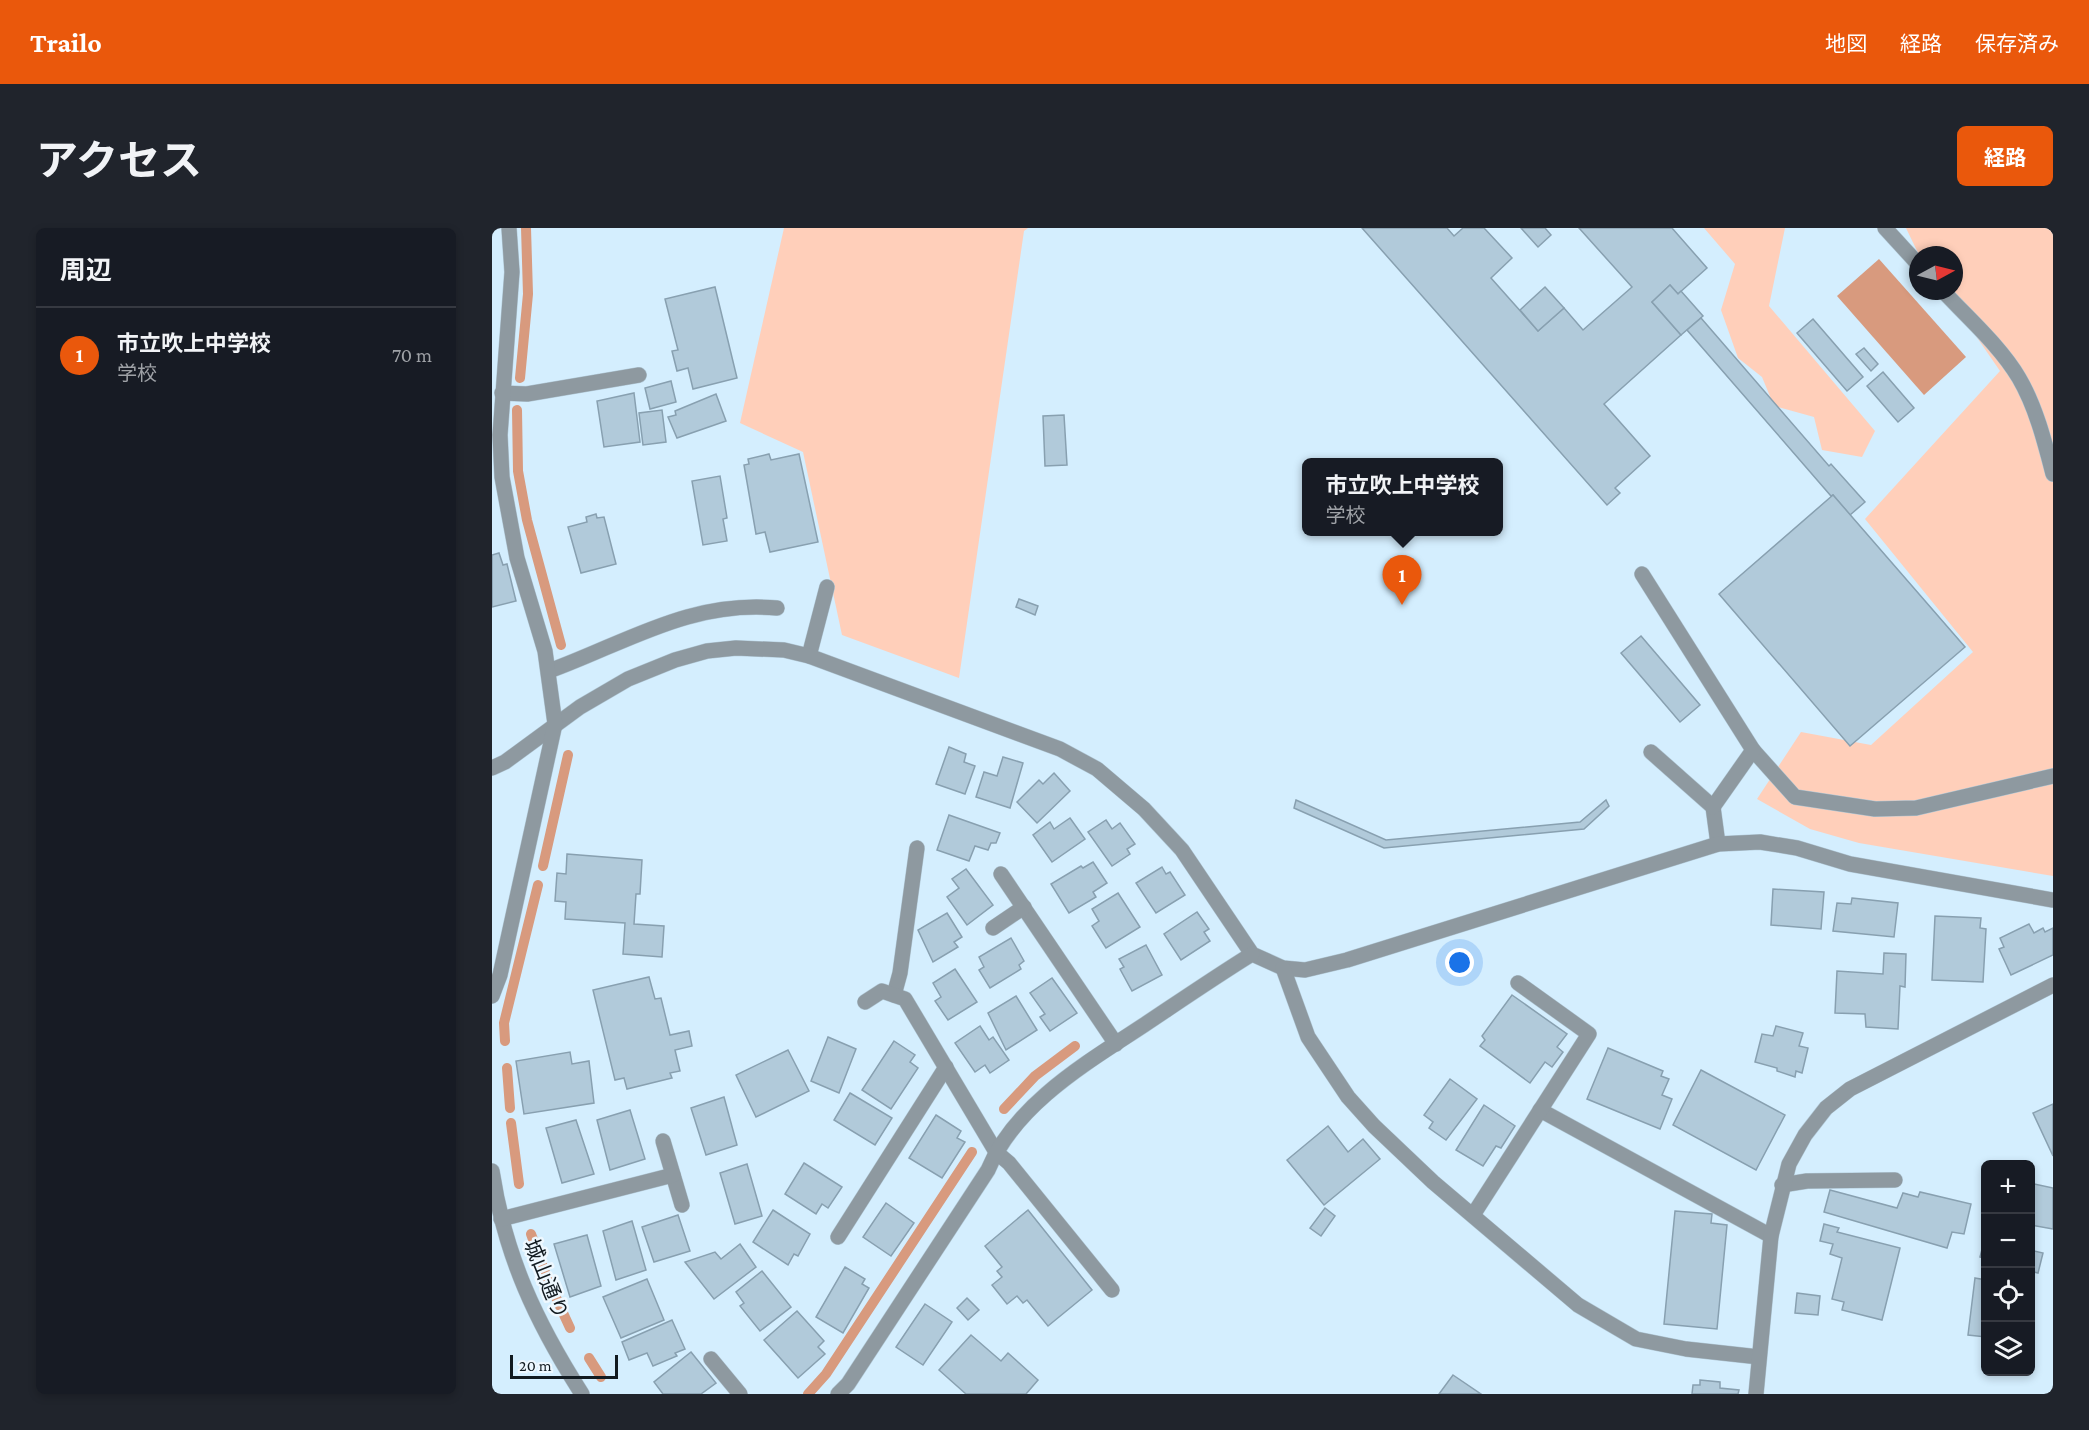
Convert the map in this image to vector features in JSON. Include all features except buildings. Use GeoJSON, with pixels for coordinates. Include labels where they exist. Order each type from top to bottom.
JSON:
{"type":"FeatureCollection","features":[{"type":"Feature","properties":{"kind":"street"},"geometry":{"type":"LineString","coordinates":[[492,996],[500,975],[555,724],[549,671],[511,531],[502,477],[500,435],[502,393],[498,376],[512,272],[508,228]]}},
{"type":"Feature","properties":{"kind":"street"},"geometry":{"type":"LineString","coordinates":[[1885,228],[1909,254]]}},
{"type":"Feature","properties":{"kind":"street"},"geometry":{"type":"LineString","coordinates":[[1951,300],[2008,360],[2020,379],[2029,396],[2053,474]]}},
{"type":"Feature","properties":{"kind":"street"},"geometry":{"type":"LineString","coordinates":[[502,393],[527,394],[639,375]]}},
{"type":"Feature","properties":{"kind":"street"},"geometry":{"type":"LineString","coordinates":[[1642,574],[1753,750],[1795,797],[1875,809],[1916,808],[2053,776]]}},
{"type":"Feature","properties":{"kind":"street"},"geometry":{"type":"LineString","coordinates":[[809,656],[827,587]]}},
{"type":"Feature","properties":{"kind":"street"},"geometry":{"type":"LineString","coordinates":[[549,671],[666,622],[695,614],[735,608],[777,609]]}},
{"type":"Feature","properties":{"kind":"street"},"geometry":{"type":"LineString","coordinates":[[492,768],[513,757],[555,724],[628,679],[696,654],[759,647],[809,656],[1060,749],[1097,769],[1144,808],[1182,850],[1252,954],[1283,968],[1305,970],[1347,960],[1718,844],[1760,842],[1797,848],[1850,864],[2053,900]]}},
{"type":"Feature","properties":{"kind":"street"},"geometry":{"type":"LineString","coordinates":[[1713,807],[1753,750]]}},
{"type":"Feature","properties":{"kind":"street"},"geometry":{"type":"LineString","coordinates":[[1651,752],[1713,807],[1718,844]]}},
{"type":"Feature","properties":{"kind":"street"},"geometry":{"type":"LineString","coordinates":[[894,995],[900,973],[917,848]]}},
{"type":"Feature","properties":{"kind":"street"},"geometry":{"type":"LineString","coordinates":[[1002,874],[1116,1044]]}},
{"type":"Feature","properties":{"kind":"street"},"geometry":{"type":"LineString","coordinates":[[993,928],[1024,907]]}},
{"type":"Feature","properties":{"kind":"street"},"geometry":{"type":"LineString","coordinates":[[838,1394],[848,1384],[988,1170],[996,1152],[1038,1101],[1059,1083],[1252,954]]}},
{"type":"Feature","properties":{"kind":"street"},"geometry":{"type":"LineString","coordinates":[[1283,968],[1308,1037],[1348,1097],[1397,1149],[1578,1305],[1636,1339],[1686,1349],[1759,1357]]}},
{"type":"Feature","properties":{"kind":"street"},"geometry":{"type":"LineString","coordinates":[[1473,1215],[1588,1034],[1518,983]]}},
{"type":"Feature","properties":{"kind":"street"},"geometry":{"type":"LineString","coordinates":[[1756,1394],[1772,1236],[1788,1164],[1805,1135],[1826,1108],[1850,1089],[2053,985]]}},
{"type":"Feature","properties":{"kind":"street"},"geometry":{"type":"LineString","coordinates":[[865,1002],[882,991],[906,999],[996,1152],[1009,1163],[1112,1290]]}},
{"type":"Feature","properties":{"kind":"street"},"geometry":{"type":"LineString","coordinates":[[838,1237],[946,1067]]}},
{"type":"Feature","properties":{"kind":"street"},"geometry":{"type":"LineString","coordinates":[[1540,1110],[1772,1236]]}},
{"type":"Feature","properties":{"kind":"street"},"geometry":{"type":"LineString","coordinates":[[663,1141],[682,1205]]}},
{"type":"Feature","properties":{"kind":"street","name":"城山通り"},"geometry":{"type":"LineString","coordinates":[[492,1171],[501,1219],[527,1297],[540,1324],[582,1394]]}},
{"type":"Feature","properties":{"kind":"street"},"geometry":{"type":"LineString","coordinates":[[501,1219],[673,1175]]}},
{"type":"Feature","properties":{"kind":"street"},"geometry":{"type":"LineString","coordinates":[[1782,1185],[1808,1181],[1895,1180]]}},
{"type":"Feature","properties":{"kind":"street"},"geometry":{"type":"LineString","coordinates":[[711,1359],[740,1394]]}},
{"type":"Feature","properties":{"kind":"shaded area"},"geometry":{"type":"Polygon","coordinates":[[[784,228],[1028,228],[1024,231],[959,678],[842,635],[803,452],[740,423],[784,228]]]}},
{"type":"Feature","properties":{"kind":"shaded area"},"geometry":{"type":"Polygon","coordinates":[[[1704,228],[1785,228],[1769,306],[1875,431],[1862,457],[1822,450],[1814,417],[1774,406],[1762,377],[1738,358],[1721,310],[1735,264],[1704,228]]]}},
{"type":"Feature","properties":{"kind":"shaded area"},"geometry":{"type":"Polygon","coordinates":[[[1906,228],[2053,228],[2053,876],[1859,843],[1810,829],[1757,799],[1801,732],[1871,745],[1973,652],[1865,519],[2000,371],[1951,300],[1963,300],[1963,246],[1915,246],[1906,228]]]}},
{"type":"Feature","properties":{"kind":"shaded area"},"geometry":{"type":"Polygon","coordinates":[[[1879,259],[1909,293],[1909,300],[1915,300],[1966,357],[1924,395],[1837,296],[1879,259]]]}},
{"type":"Feature","properties":{"kind":"waterway"},"geometry":{"type":"LineString","coordinates":[[520,378],[528,294],[526,228]]}},
{"type":"Feature","properties":{"kind":"waterway"},"geometry":{"type":"LineString","coordinates":[[517,410],[518,471],[527,520],[561,645]]}},
{"type":"Feature","properties":{"kind":"waterway"},"geometry":{"type":"LineString","coordinates":[[543,866],[568,755]]}},
{"type":"Feature","properties":{"kind":"waterway"},"geometry":{"type":"LineString","coordinates":[[505,1041],[504,1023],[538,885]]}},
{"type":"Feature","properties":{"kind":"waterway"},"geometry":{"type":"LineString","coordinates":[[1004,1109],[1035,1076],[1075,1046]]}},
{"type":"Feature","properties":{"kind":"waterway"},"geometry":{"type":"LineString","coordinates":[[507,1068],[510,1108]]}},
{"type":"Feature","properties":{"kind":"waterway"},"geometry":{"type":"LineString","coordinates":[[511,1123],[519,1184]]}},
{"type":"Feature","properties":{"kind":"waterway"},"geometry":{"type":"LineString","coordinates":[[808,1394],[826,1374],[972,1152]]}},
{"type":"Feature","properties":{"kind":"waterway"},"geometry":{"type":"LineString","coordinates":[[531,1234],[547,1278],[570,1328]]}},
{"type":"Feature","properties":{"kind":"waterway"},"geometry":{"type":"LineString","coordinates":[[589,1358],[601,1377]]}},
{"type":"Feature","properties":{"kind":"place","name":"市立吹上中学校"},"geometry":{"type":"Point","coordinates":[1402,605]}}]}
